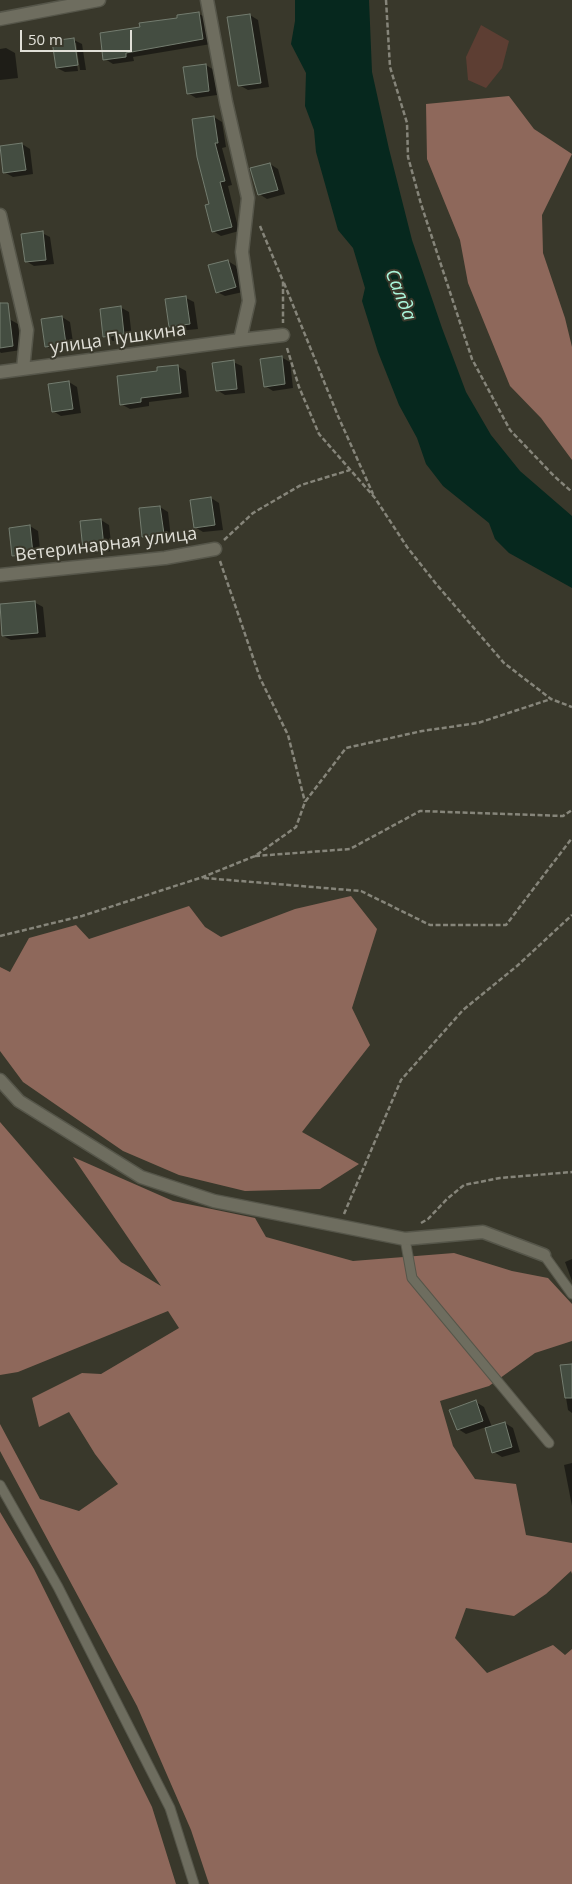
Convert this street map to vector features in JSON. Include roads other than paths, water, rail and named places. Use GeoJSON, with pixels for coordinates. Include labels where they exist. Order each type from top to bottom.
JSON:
{"type":"FeatureCollection","features":[{"type":"Feature","properties":{"kind":"street"},"geometry":{"type":"LineString","coordinates":[[0,19],[99,0]]}},
{"type":"Feature","properties":{"kind":"street"},"geometry":{"type":"LineString","coordinates":[[207,0],[226,102],[248,198],[242,252],[249,301],[240,340]]}},
{"type":"Feature","properties":{"kind":"street"},"geometry":{"type":"LineString","coordinates":[[0,215],[27,330],[23,369]]}},
{"type":"Feature","properties":{"kind":"street","name":"улица Пушкина"},"geometry":{"type":"LineString","coordinates":[[0,372],[283,335]]}},
{"type":"Feature","properties":{"kind":"street","name":"Ветеринарная улица"},"geometry":{"type":"LineString","coordinates":[[0,575],[165,558],[215,549]]}},
{"type":"Feature","properties":{"kind":"street"},"geometry":{"type":"LineString","coordinates":[[0,1080],[20,1101],[141,1177],[214,1201],[405,1239],[484,1232],[544,1256]]}},
{"type":"Feature","properties":{"kind":"lane"},"geometry":{"type":"LineString","coordinates":[[405,1239],[412,1278],[549,1443]]}},
{"type":"Feature","properties":{"kind":"lane"},"geometry":{"type":"LineString","coordinates":[[544,1256],[572,1294]]}},
{"type":"Feature","properties":{"kind":"lane"},"geometry":{"type":"LineString","coordinates":[[0,1484],[58,1587],[170,1808],[194,1884]]}},
{"type":"Feature","properties":{"kind":"water","name":"Салда"},"geometry":{"type":"Polygon","coordinates":[[[295,0],[369,0],[372,72],[389,149],[412,240],[442,328],[466,392],[491,435],[520,471],[572,516],[572,588],[509,553],[495,539],[489,523],[443,486],[426,464],[417,438],[399,405],[378,352],[362,301],[365,288],[353,248],[338,230],[316,152],[314,130],[305,106],[306,73],[291,44],[295,21],[295,0]]]}}]}
